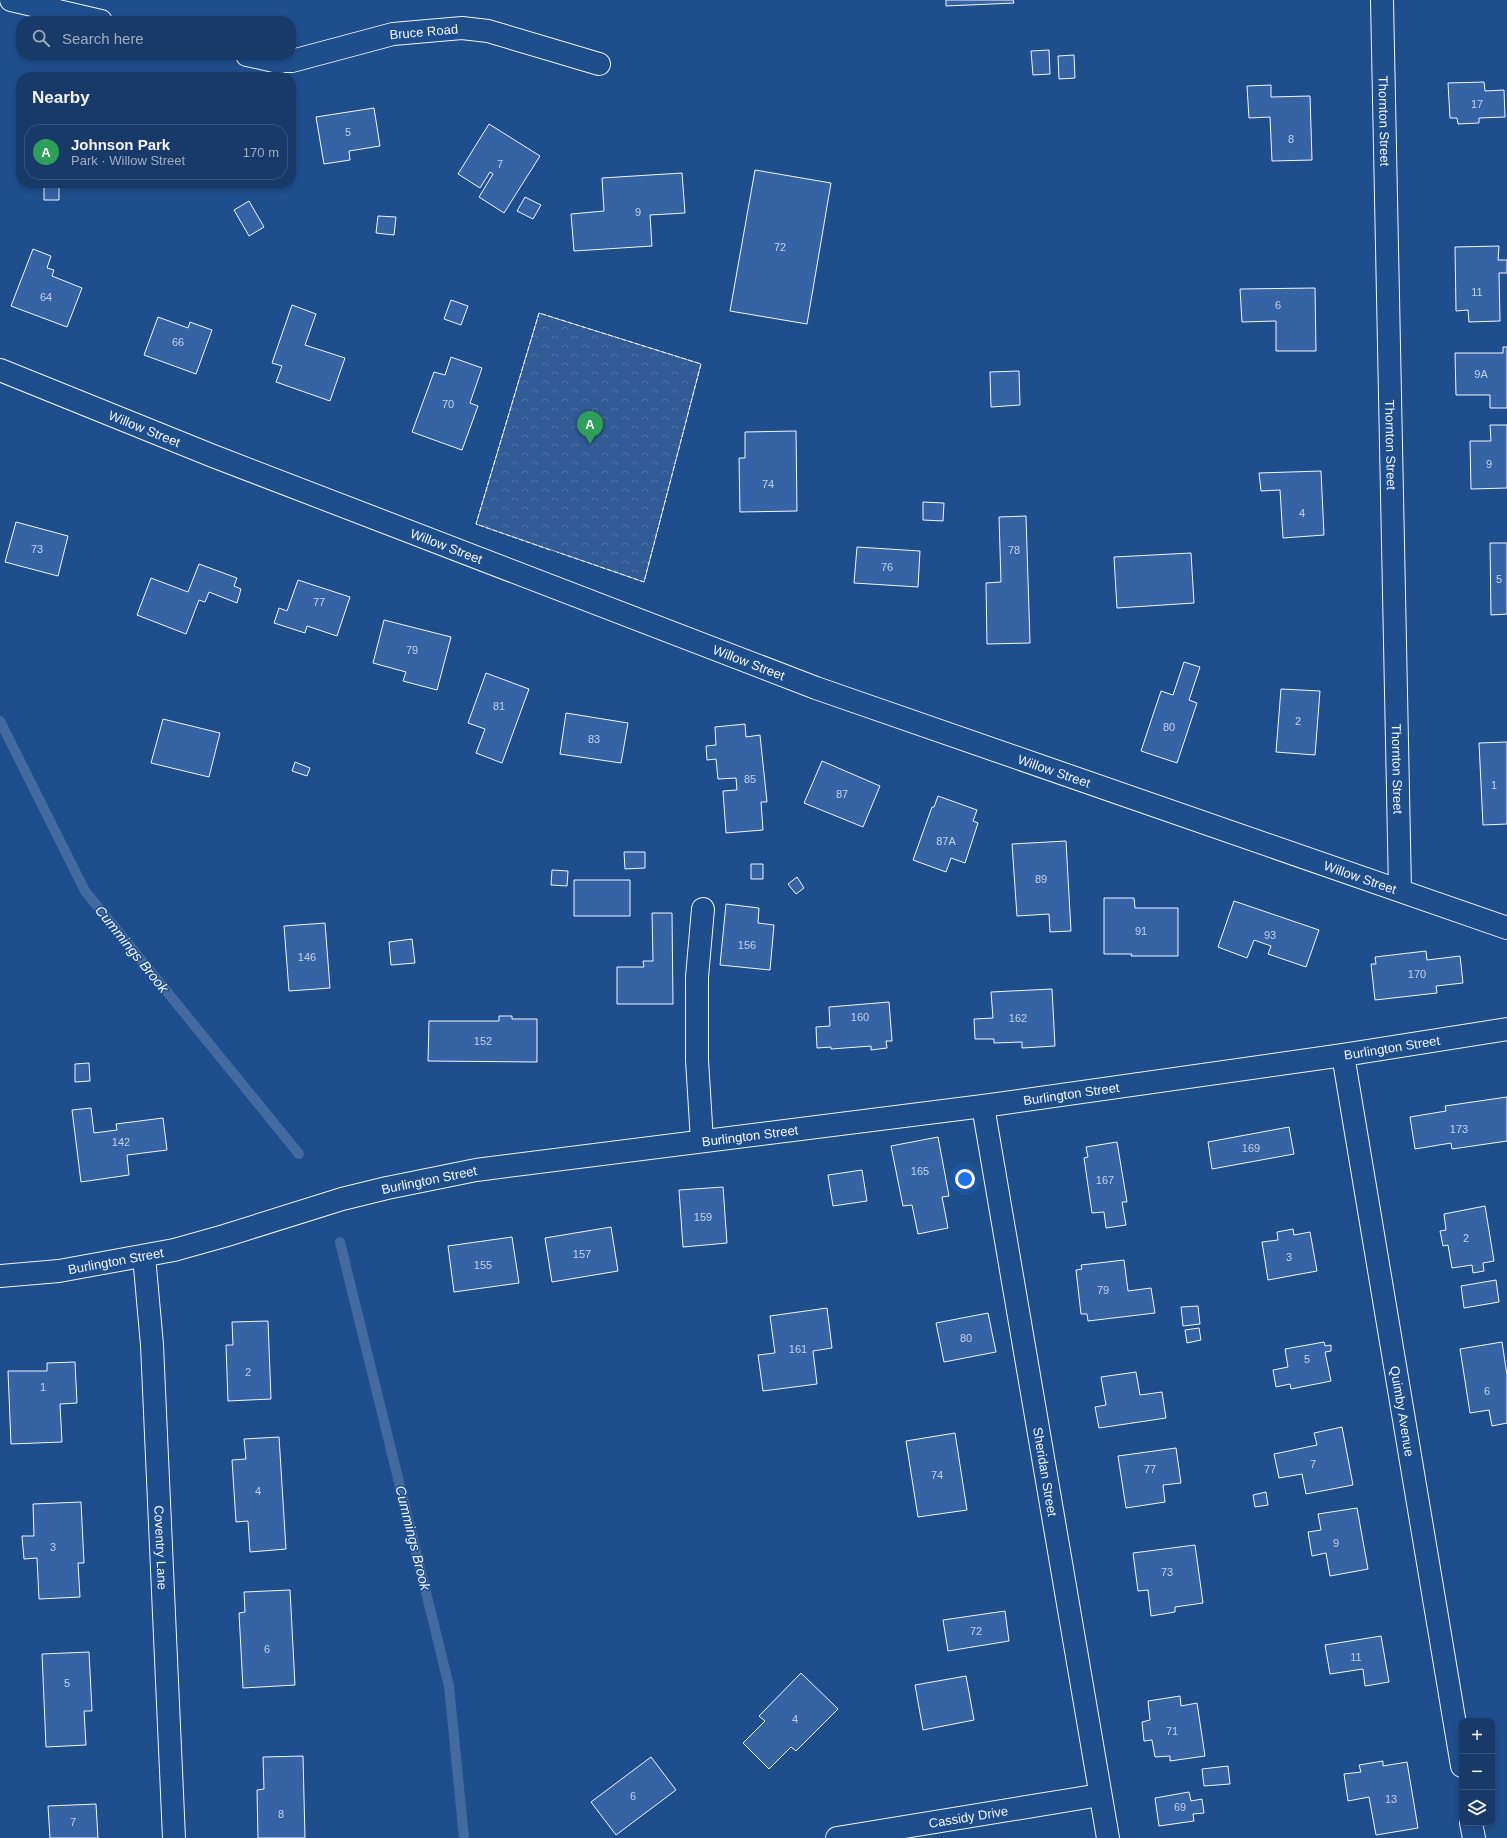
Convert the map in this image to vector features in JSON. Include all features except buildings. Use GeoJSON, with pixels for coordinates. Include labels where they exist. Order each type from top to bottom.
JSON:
{"type":"FeatureCollection","features":[{"type":"Feature","properties":{"kind":"street"},"geometry":{"type":"LineString","coordinates":[[11,0],[80,16]]}},
{"type":"Feature","properties":{"kind":"street","name":"Thornton Street"},"geometry":{"type":"LineString","coordinates":[[1382,0],[1400,890]]}},
{"type":"Feature","properties":{"kind":"street","name":"Bruce Road"},"geometry":{"type":"LineString","coordinates":[[296,60],[393,34],[462,28],[488,32],[599,64]]}},
{"type":"Feature","properties":{"kind":"street","name":"Bruce Road"},"geometry":{"type":"LineString","coordinates":[[270,60],[296,60]]}},
{"type":"Feature","properties":{"kind":"street","name":"Willow Street"},"geometry":{"type":"LineString","coordinates":[[0,370],[214,456],[816,688],[1507,928]]}},
{"type":"Feature","properties":{"kind":"street"},"geometry":{"type":"LineString","coordinates":[[702,1141],[697,1060],[697,977],[703,909]]}},
{"type":"Feature","properties":{"kind":"street","name":"Burlington Street"},"geometry":{"type":"LineString","coordinates":[[0,1276],[60,1271],[196,1245],[298,1212],[387,1188],[476,1170],[983,1106],[1343,1055],[1507,1029]]}},
{"type":"Feature","properties":{"kind":"street","name":"Quimby Avenue"},"geometry":{"type":"LineString","coordinates":[[1343,1055],[1460,1754]]}},
{"type":"Feature","properties":{"kind":"street","name":"Sheridan Street"},"geometry":{"type":"LineString","coordinates":[[983,1106],[1108,1838]]}},
{"type":"Feature","properties":{"kind":"street","name":"Coventry Lane"},"geometry":{"type":"LineString","coordinates":[[144,1256],[152,1344],[174,1838]]}},
{"type":"Feature","properties":{"kind":"street","name":"Cassidy Drive"},"geometry":{"type":"LineString","coordinates":[[837,1838],[1100,1795]]}},
{"type":"Feature","properties":{"kind":"street"},"geometry":{"type":"LineString","coordinates":[[1472,1826],[1474,1838]]}},
{"type":"Feature","properties":{"kind":"green space"},"geometry":{"type":"Polygon","coordinates":[[[539,313],[701,364],[644,582],[476,524],[539,313]]]}},
{"type":"Feature","properties":{"kind":"waterway","name":"Cummings Brook"},"geometry":{"type":"LineString","coordinates":[[0,721],[85,891],[299,1154]]}},
{"type":"Feature","properties":{"kind":"waterway","name":"Cummings Brook"},"geometry":{"type":"LineString","coordinates":[[340,1242],[449,1686],[464,1838]]}},
{"type":"Feature","properties":{"kind":"fence"},"geometry":{"type":"LineString","coordinates":[[550,550],[476,524],[539,313],[701,364],[644,582],[557,552]]}},
{"type":"Feature","properties":{"kind":"place","name":"Johnson Park"},"geometry":{"type":"Point","coordinates":[590,444]}}]}
